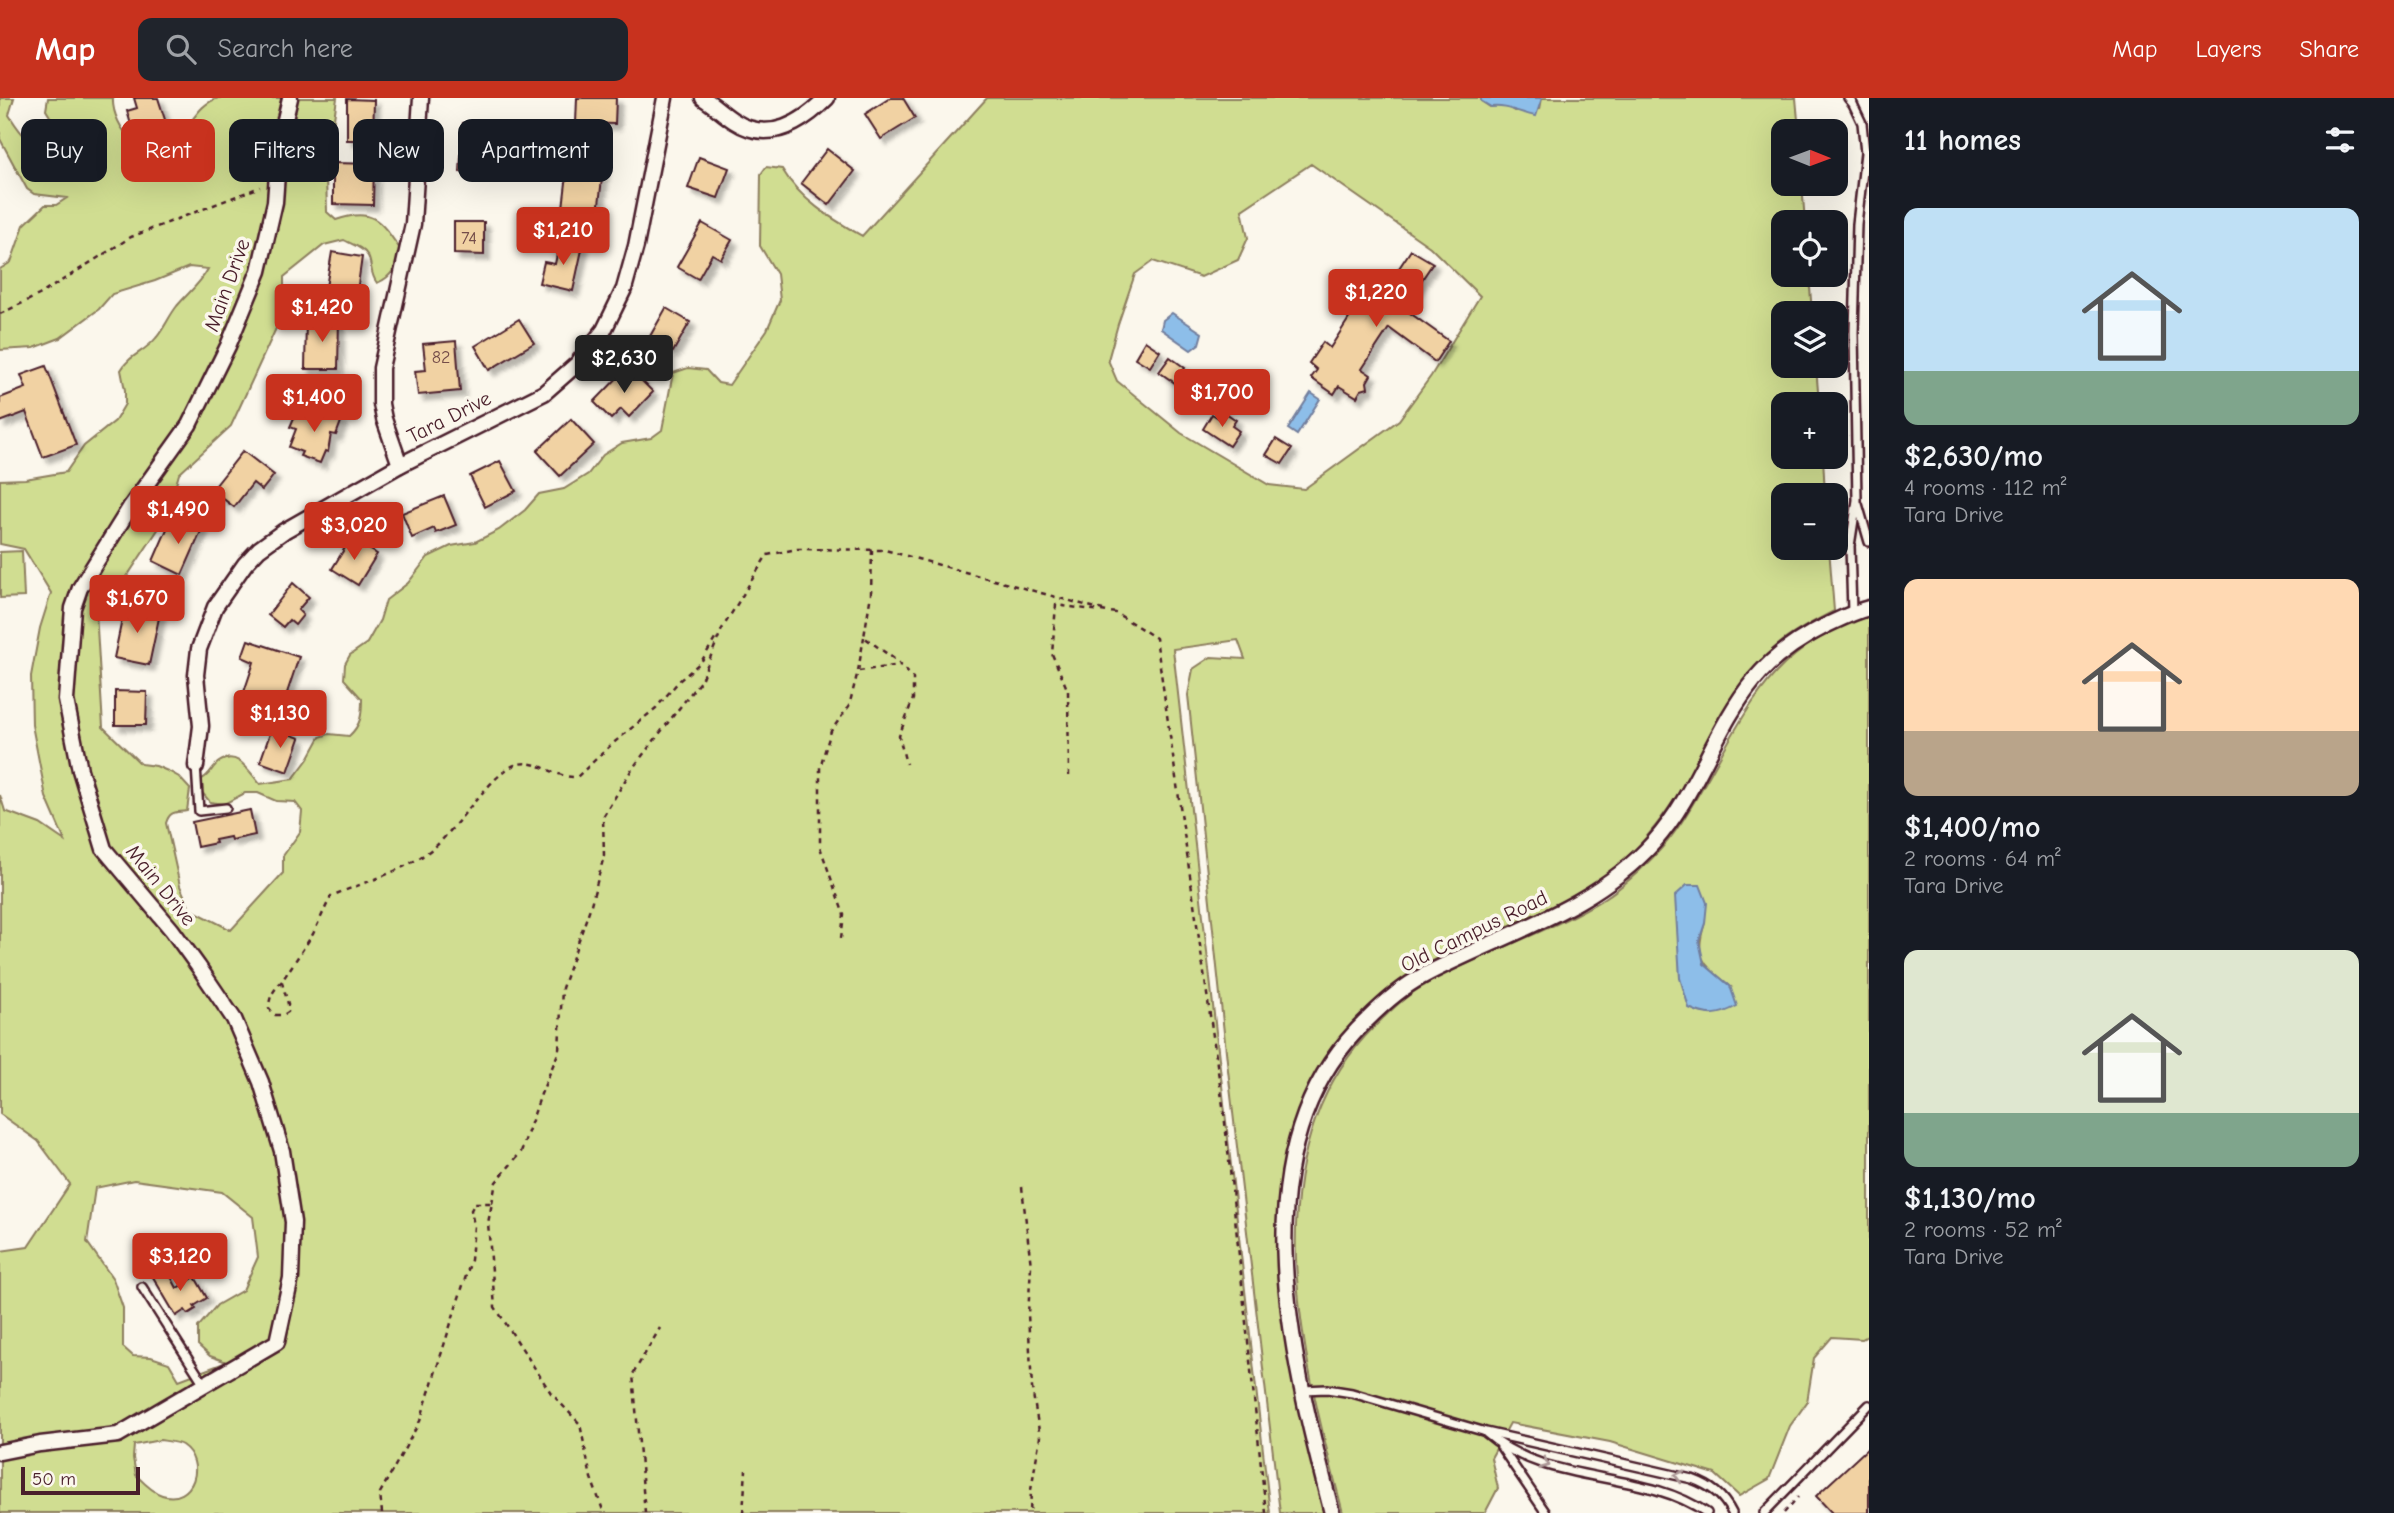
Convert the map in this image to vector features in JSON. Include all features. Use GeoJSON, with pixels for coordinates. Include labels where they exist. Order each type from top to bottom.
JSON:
{"type":"FeatureCollection","features":[{"type":"Feature","properties":{"kind":"street","name":"Main Drive"},"geometry":{"type":"LineString","coordinates":[[285,119],[290,98]]}},
{"type":"Feature","properties":{"kind":"street"},"geometry":{"type":"LineString","coordinates":[[400,465],[384,419],[380,376],[413,224],[421,98]]}},
{"type":"Feature","properties":{"kind":"street","name":"Tara Drive"},"geometry":{"type":"LineString","coordinates":[[196,766],[201,726],[197,664],[208,622],[224,592],[245,564],[270,541],[400,465],[544,393],[577,364],[604,330],[624,289],[636,246],[665,98]]}},
{"type":"Feature","properties":{"kind":"street"},"geometry":{"type":"LineString","coordinates":[[703,98],[743,127],[761,131],[791,126],[810,115],[827,98]]}},
{"type":"Feature","properties":{"kind":"street","name":"Main Drive"},"geometry":{"type":"LineString","coordinates":[[0,1452],[40,1444],[118,1435],[277,1342],[291,1278],[293,1222],[282,1151],[261,1082],[234,1019],[172,930],[104,849],[80,770],[66,700],[73,608],[80,588],[131,506],[189,425],[228,346],[259,271],[275,202],[276,182]]}},
{"type":"Feature","properties":{"kind":"street","name":"Old Campus Road"},"geometry":{"type":"LineString","coordinates":[[1332,1513],[1294,1356],[1286,1292],[1288,1175],[1296,1134],[1316,1087],[1335,1055],[1385,1003],[1414,981],[1465,954],[1563,911],[1625,871],[1674,817],[1729,716],[1755,679],[1784,652],[1808,635],[1852,612],[1869,608]]}},
{"type":"Feature","properties":{"kind":"lane"},"geometry":{"type":"LineString","coordinates":[[1848,98],[1862,123],[1865,153],[1857,224],[1854,332],[1857,500],[1850,546],[1852,612]]}},
{"type":"Feature","properties":{"kind":"lane"},"geometry":{"type":"LineString","coordinates":[[1857,500],[1869,542]]}},
{"type":"Feature","properties":{"kind":"lane"},"geometry":{"type":"LineString","coordinates":[[196,766],[199,811],[226,808]]}},
{"type":"Feature","properties":{"kind":"lane"},"geometry":{"type":"LineString","coordinates":[[142,1287],[205,1384]]}},
{"type":"Feature","properties":{"kind":"lane"},"geometry":{"type":"LineString","coordinates":[[1302,1391],[1327,1389],[1352,1393],[1486,1432],[1692,1479],[1713,1489],[1725,1499],[1732,1513]]}},
{"type":"Feature","properties":{"kind":"lane"},"geometry":{"type":"LineString","coordinates":[[1764,1513],[1869,1405]]}},
{"type":"Feature","properties":{"kind":"lane"},"geometry":{"type":"LineString","coordinates":[[1486,1432],[1500,1445],[1546,1513]]}},
{"type":"Feature","properties":{"kind":"lane"},"geometry":{"type":"LineString","coordinates":[[1500,1445],[1564,1471],[1650,1487],[1688,1500],[1707,1513]]}},
{"type":"Feature","properties":{"kind":"path"},"geometry":{"type":"LineString","coordinates":[[0,314],[39,295],[131,237],[271,182]]}},
{"type":"Feature","properties":{"kind":"path"},"geometry":{"type":"LineString","coordinates":[[282,981],[289,1006],[288,1012],[275,1015],[269,1008],[273,991],[313,934],[331,896],[407,867],[435,846],[461,820],[500,773],[513,765],[525,762],[539,765],[552,773],[577,777],[656,708],[679,681],[701,662],[768,555],[797,548],[885,550],[1116,613],[1156,638],[1224,1113],[1266,1513]]}},
{"type":"Feature","properties":{"kind":"path"},"geometry":{"type":"LineString","coordinates":[[841,938],[844,915],[820,847],[820,766],[831,731],[849,706],[858,671],[872,594],[872,550]]}},
{"type":"Feature","properties":{"kind":"path"},"geometry":{"type":"LineString","coordinates":[[1069,776],[1068,691],[1052,654],[1056,605],[1116,613]]}},
{"type":"Feature","properties":{"kind":"path"},"geometry":{"type":"LineString","coordinates":[[604,1513],[591,1478],[580,1424],[551,1393],[495,1307],[488,1223],[496,1182],[521,1152],[559,1051],[562,988],[590,908],[604,856],[603,817],[632,769],[701,680],[721,631]]}},
{"type":"Feature","properties":{"kind":"path"},"geometry":{"type":"LineString","coordinates":[[864,637],[901,665],[912,678],[913,699],[899,736],[906,764]]}},
{"type":"Feature","properties":{"kind":"path"},"geometry":{"type":"LineString","coordinates":[[858,671],[901,665]]}},
{"type":"Feature","properties":{"kind":"path"},"geometry":{"type":"LineString","coordinates":[[1022,1186],[1031,1266],[1032,1388],[1040,1437],[1030,1513]]}},
{"type":"Feature","properties":{"kind":"path"},"geometry":{"type":"LineString","coordinates":[[382,1513],[380,1493],[420,1421],[471,1260],[474,1226],[471,1210],[475,1203],[492,1203]]}},
{"type":"Feature","properties":{"kind":"path"},"geometry":{"type":"LineString","coordinates":[[645,1513],[633,1374],[660,1328]]}},
{"type":"Feature","properties":{"kind":"path"},"geometry":{"type":"LineString","coordinates":[[743,1513],[746,1470]]}},
{"type":"Feature","properties":{"kind":"green space"},"geometry":{"type":"Polygon","coordinates":[[[0,98],[14,98],[9,115],[21,132],[21,178],[0,139],[0,98]]]}},
{"type":"Feature","properties":{"kind":"green space"},"geometry":{"type":"Polygon","coordinates":[[[48,98],[113,98],[121,127],[121,182],[215,182],[215,119],[193,119],[208,103],[219,98],[337,98],[334,119],[229,119],[229,182],[326,182],[327,212],[336,220],[358,215],[374,219],[387,230],[400,249],[393,270],[377,283],[366,253],[344,240],[324,245],[284,277],[284,311],[231,426],[179,474],[159,528],[122,584],[104,599],[96,611],[103,727],[141,764],[170,772],[190,789],[187,811],[172,814],[166,823],[180,886],[190,909],[231,930],[283,873],[283,856],[300,832],[302,811],[295,802],[276,801],[258,793],[245,793],[224,804],[210,802],[200,790],[202,779],[219,762],[232,758],[243,764],[260,784],[293,779],[320,737],[329,734],[349,736],[356,728],[361,715],[362,699],[344,679],[345,664],[350,655],[367,643],[380,620],[386,600],[408,583],[428,557],[451,546],[475,542],[499,530],[525,510],[539,494],[564,489],[588,474],[603,455],[622,443],[651,438],[662,430],[673,373],[688,368],[706,370],[718,383],[729,385],[767,330],[780,300],[777,274],[760,246],[761,174],[766,167],[782,169],[807,200],[862,236],[987,98],[1481,98],[1481,101],[1490,107],[1505,105],[1515,111],[1540,109],[1542,98],[1796,98],[1798,119],[1771,119],[1771,196],[1803,196],[1804,210],[1771,210],[1771,287],[1810,287],[1811,301],[1771,301],[1771,378],[1817,378],[1818,392],[1771,392],[1771,469],[1824,469],[1824,483],[1771,483],[1771,560],[1830,560],[1834,611],[1785,639],[1755,667],[1735,694],[1667,810],[1647,837],[1623,861],[1599,880],[1547,909],[1438,958],[1406,977],[1371,1006],[1325,1059],[1296,1118],[1281,1181],[1277,1247],[1283,1315],[1294,1382],[1324,1513],[1280,1513],[1228,1070],[1188,695],[1193,669],[1211,657],[1245,659],[1238,640],[1173,649],[1270,1513],[0,1513],[0,1251],[28,1247],[70,1184],[38,1141],[0,1114],[0,795],[5,811],[40,824],[65,841],[46,797],[32,725],[31,676],[40,628],[51,593],[24,549],[0,544],[0,480],[66,472],[84,446],[115,421],[125,404],[121,370],[124,365],[156,338],[177,306],[208,269],[189,267],[112,294],[99,309],[60,338],[34,348],[0,350],[0,269],[11,262],[24,225],[45,205],[56,205],[67,198],[34,194],[23,182],[107,182],[107,119],[52,119],[46,110],[48,98]],[[1311,164],[1242,210],[1248,238],[1238,260],[1201,277],[1153,261],[1135,274],[1108,360],[1117,381],[1181,433],[1269,485],[1304,489],[1399,420],[1431,376],[1480,296],[1430,247],[1311,164]],[[134,1180],[95,1188],[87,1242],[113,1279],[123,1308],[123,1347],[133,1356],[151,1357],[169,1363],[179,1380],[227,1362],[210,1356],[198,1345],[198,1327],[217,1305],[243,1290],[258,1257],[253,1217],[222,1192],[134,1180]],[[160,1440],[134,1445],[136,1475],[162,1495],[182,1494],[193,1480],[194,1461],[190,1452],[182,1445],[160,1440]]]}},
{"type":"Feature","properties":{"kind":"green space"},"geometry":{"type":"Polygon","coordinates":[[[22,551],[24,597],[0,598],[0,552],[22,551]]]}},
{"type":"Feature","properties":{"kind":"green space"},"geometry":{"type":"Polygon","coordinates":[[[1869,616],[1869,1335],[1862,1339],[1832,1337],[1814,1358],[1807,1402],[1790,1426],[1769,1479],[1739,1496],[1715,1474],[1610,1442],[1510,1423],[1491,1458],[1498,1488],[1485,1513],[1343,1513],[1313,1390],[1302,1325],[1296,1259],[1298,1195],[1310,1134],[1335,1077],[1375,1026],[1411,994],[1447,973],[1584,910],[1634,876],[1678,827],[1752,703],[1769,681],[1787,661],[1837,629],[1869,616]],[[1705,923],[1679,924],[1680,978],[1730,986],[1703,960],[1700,945],[1705,923]]]}},
{"type":"Feature","properties":{"kind":"water"},"geometry":{"type":"Polygon","coordinates":[[[1481,98],[1542,98],[1536,116],[1508,108],[1491,107],[1481,101],[1481,98]]]}},
{"type":"Feature","properties":{"kind":"water"},"geometry":{"type":"Polygon","coordinates":[[[1172,313],[1202,333],[1199,344],[1191,350],[1161,329],[1163,320],[1172,313]]]}},
{"type":"Feature","properties":{"kind":"water"},"geometry":{"type":"Polygon","coordinates":[[[1311,393],[1320,399],[1297,435],[1288,429],[1311,393]]]}},
{"type":"Feature","properties":{"kind":"water"},"geometry":{"type":"Polygon","coordinates":[[[1687,885],[1700,885],[1707,903],[1705,923],[1699,941],[1704,964],[1730,986],[1737,1006],[1725,1012],[1708,1014],[1689,1008],[1680,978],[1675,896],[1687,885]]]}},
{"type":"Feature","properties":{"kind":"building"},"geometry":{"type":"Polygon","coordinates":[[[134,98],[158,98],[165,119],[129,119],[127,111],[137,108],[134,98]]]}},
{"type":"Feature","properties":{"kind":"building"},"geometry":{"type":"Polygon","coordinates":[[[577,98],[616,98],[615,124],[613,119],[576,119],[577,98]]]}},
{"type":"Feature","properties":{"kind":"building"},"geometry":{"type":"Polygon","coordinates":[[[890,98],[903,98],[915,118],[881,139],[865,114],[890,98]]]}},
{"type":"Feature","properties":{"kind":"building"},"geometry":{"type":"Polygon","coordinates":[[[347,99],[374,100],[374,119],[353,119],[353,140],[347,140],[347,99]]]}},
{"type":"Feature","properties":{"kind":"building"},"geometry":{"type":"Polygon","coordinates":[[[827,149],[855,171],[829,205],[801,183],[827,149]]]}},
{"type":"Feature","properties":{"kind":"building"},"geometry":{"type":"Polygon","coordinates":[[[699,157],[729,168],[718,198],[688,188],[699,157]]]}},
{"type":"Feature","properties":{"kind":"building"},"geometry":{"type":"Polygon","coordinates":[[[339,163],[353,163],[353,182],[374,182],[373,205],[333,204],[333,182],[339,182],[339,163]]]}},
{"type":"Feature","properties":{"kind":"building"},"geometry":{"type":"Polygon","coordinates":[[[566,182],[602,182],[598,213],[563,208],[566,182]]]}},
{"type":"Feature","properties":{"kind":"building"},"geometry":{"type":"Polygon","coordinates":[[[454,222],[484,222],[484,255],[454,254],[454,222]]]}},
{"type":"Feature","properties":{"kind":"building"},"geometry":{"type":"Polygon","coordinates":[[[702,223],[732,240],[721,259],[712,254],[698,279],[677,267],[702,223]]]}},
{"type":"Feature","properties":{"kind":"building"},"geometry":{"type":"Polygon","coordinates":[[[560,240],[583,245],[573,291],[539,283],[544,262],[555,264],[560,240]]]}},
{"type":"Feature","properties":{"kind":"building"},"geometry":{"type":"Polygon","coordinates":[[[1411,250],[1433,263],[1403,308],[1449,341],[1435,362],[1389,328],[1362,369],[1371,375],[1367,382],[1368,388],[1361,390],[1357,397],[1339,386],[1334,394],[1311,378],[1317,370],[1309,363],[1323,342],[1330,348],[1355,309],[1349,304],[1363,282],[1369,286],[1370,281],[1380,277],[1389,283],[1411,250]]]}},
{"type":"Feature","properties":{"kind":"building"},"geometry":{"type":"Polygon","coordinates":[[[332,252],[362,257],[357,292],[326,287],[332,252]]]}},
{"type":"Feature","properties":{"kind":"building"},"geometry":{"type":"Polygon","coordinates":[[[666,308],[690,322],[673,352],[649,338],[666,308]]]}},
{"type":"Feature","properties":{"kind":"building"},"geometry":{"type":"Polygon","coordinates":[[[306,318],[339,318],[338,369],[305,369],[306,318]]]}},
{"type":"Feature","properties":{"kind":"building"},"geometry":{"type":"Polygon","coordinates":[[[519,319],[534,343],[489,370],[475,346],[519,319]]]}},
{"type":"Feature","properties":{"kind":"building"},"geometry":{"type":"Polygon","coordinates":[[[456,341],[460,391],[418,395],[415,371],[426,370],[423,344],[456,341]]]}},
{"type":"Feature","properties":{"kind":"building"},"geometry":{"type":"Polygon","coordinates":[[[1145,341],[1160,351],[1150,367],[1135,358],[1145,341]]]}},
{"type":"Feature","properties":{"kind":"building"},"geometry":{"type":"Polygon","coordinates":[[[1170,357],[1185,368],[1175,383],[1159,372],[1170,357]]]}},
{"type":"Feature","properties":{"kind":"building"},"geometry":{"type":"Polygon","coordinates":[[[46,366],[76,445],[43,457],[26,412],[0,422],[0,398],[26,388],[21,375],[46,366]]]}},
{"type":"Feature","properties":{"kind":"building"},"geometry":{"type":"Polygon","coordinates":[[[628,367],[653,392],[629,417],[621,409],[611,419],[594,402],[628,367]]]}},
{"type":"Feature","properties":{"kind":"building"},"geometry":{"type":"Polygon","coordinates":[[[314,409],[342,419],[336,435],[331,434],[328,452],[325,451],[320,463],[300,456],[302,452],[289,447],[296,429],[290,427],[296,413],[310,418],[314,409]]]}},
{"type":"Feature","properties":{"kind":"building"},"geometry":{"type":"Polygon","coordinates":[[[1226,413],[1236,420],[1232,426],[1239,431],[1229,446],[1203,429],[1212,414],[1222,420],[1226,413]]]}},
{"type":"Feature","properties":{"kind":"building"},"geometry":{"type":"Polygon","coordinates":[[[571,419],[594,444],[560,476],[537,451],[571,419]]]}},
{"type":"Feature","properties":{"kind":"building"},"geometry":{"type":"Polygon","coordinates":[[[1276,439],[1292,449],[1282,464],[1266,455],[1276,439]]]}},
{"type":"Feature","properties":{"kind":"building"},"geometry":{"type":"Polygon","coordinates":[[[243,451],[274,475],[262,490],[253,483],[234,507],[212,490],[243,451]]]}},
{"type":"Feature","properties":{"kind":"building"},"geometry":{"type":"Polygon","coordinates":[[[500,461],[516,491],[485,507],[470,476],[500,461]]]}},
{"type":"Feature","properties":{"kind":"building"},"geometry":{"type":"Polygon","coordinates":[[[444,496],[456,525],[436,533],[434,528],[412,538],[402,513],[444,496]]]}},
{"type":"Feature","properties":{"kind":"building"},"geometry":{"type":"Polygon","coordinates":[[[183,519],[203,527],[182,575],[153,561],[170,522],[179,526],[183,519]]]}},
{"type":"Feature","properties":{"kind":"building"},"geometry":{"type":"Polygon","coordinates":[[[351,538],[377,554],[358,585],[332,569],[351,538]]]}},
{"type":"Feature","properties":{"kind":"building"},"geometry":{"type":"Polygon","coordinates":[[[293,583],[309,597],[298,610],[303,615],[295,625],[289,620],[283,627],[268,615],[293,583]]]}},
{"type":"Feature","properties":{"kind":"building"},"geometry":{"type":"Polygon","coordinates":[[[125,605],[160,613],[149,665],[114,658],[125,605]]]}},
{"type":"Feature","properties":{"kind":"building"},"geometry":{"type":"Polygon","coordinates":[[[248,640],[299,657],[287,693],[300,697],[295,709],[244,692],[254,662],[242,657],[248,640]]]}},
{"type":"Feature","properties":{"kind":"building"},"geometry":{"type":"Polygon","coordinates":[[[115,691],[147,692],[146,725],[115,725],[115,691]]]}},
{"type":"Feature","properties":{"kind":"building"},"geometry":{"type":"Polygon","coordinates":[[[272,728],[300,738],[288,772],[260,762],[272,728]]]}},
{"type":"Feature","properties":{"kind":"building"},"geometry":{"type":"Polygon","coordinates":[[[250,810],[255,835],[215,840],[216,843],[197,847],[192,822],[250,810]]]}},
{"type":"Feature","properties":{"kind":"building"},"geometry":{"type":"Polygon","coordinates":[[[167,1269],[177,1288],[195,1277],[207,1298],[194,1306],[196,1309],[188,1314],[185,1310],[176,1316],[153,1277],[167,1269]]]}},
{"type":"Feature","properties":{"kind":"building"},"geometry":{"type":"Polygon","coordinates":[[[1869,1447],[1869,1513],[1832,1513],[1816,1496],[1869,1447]]]}}]}
